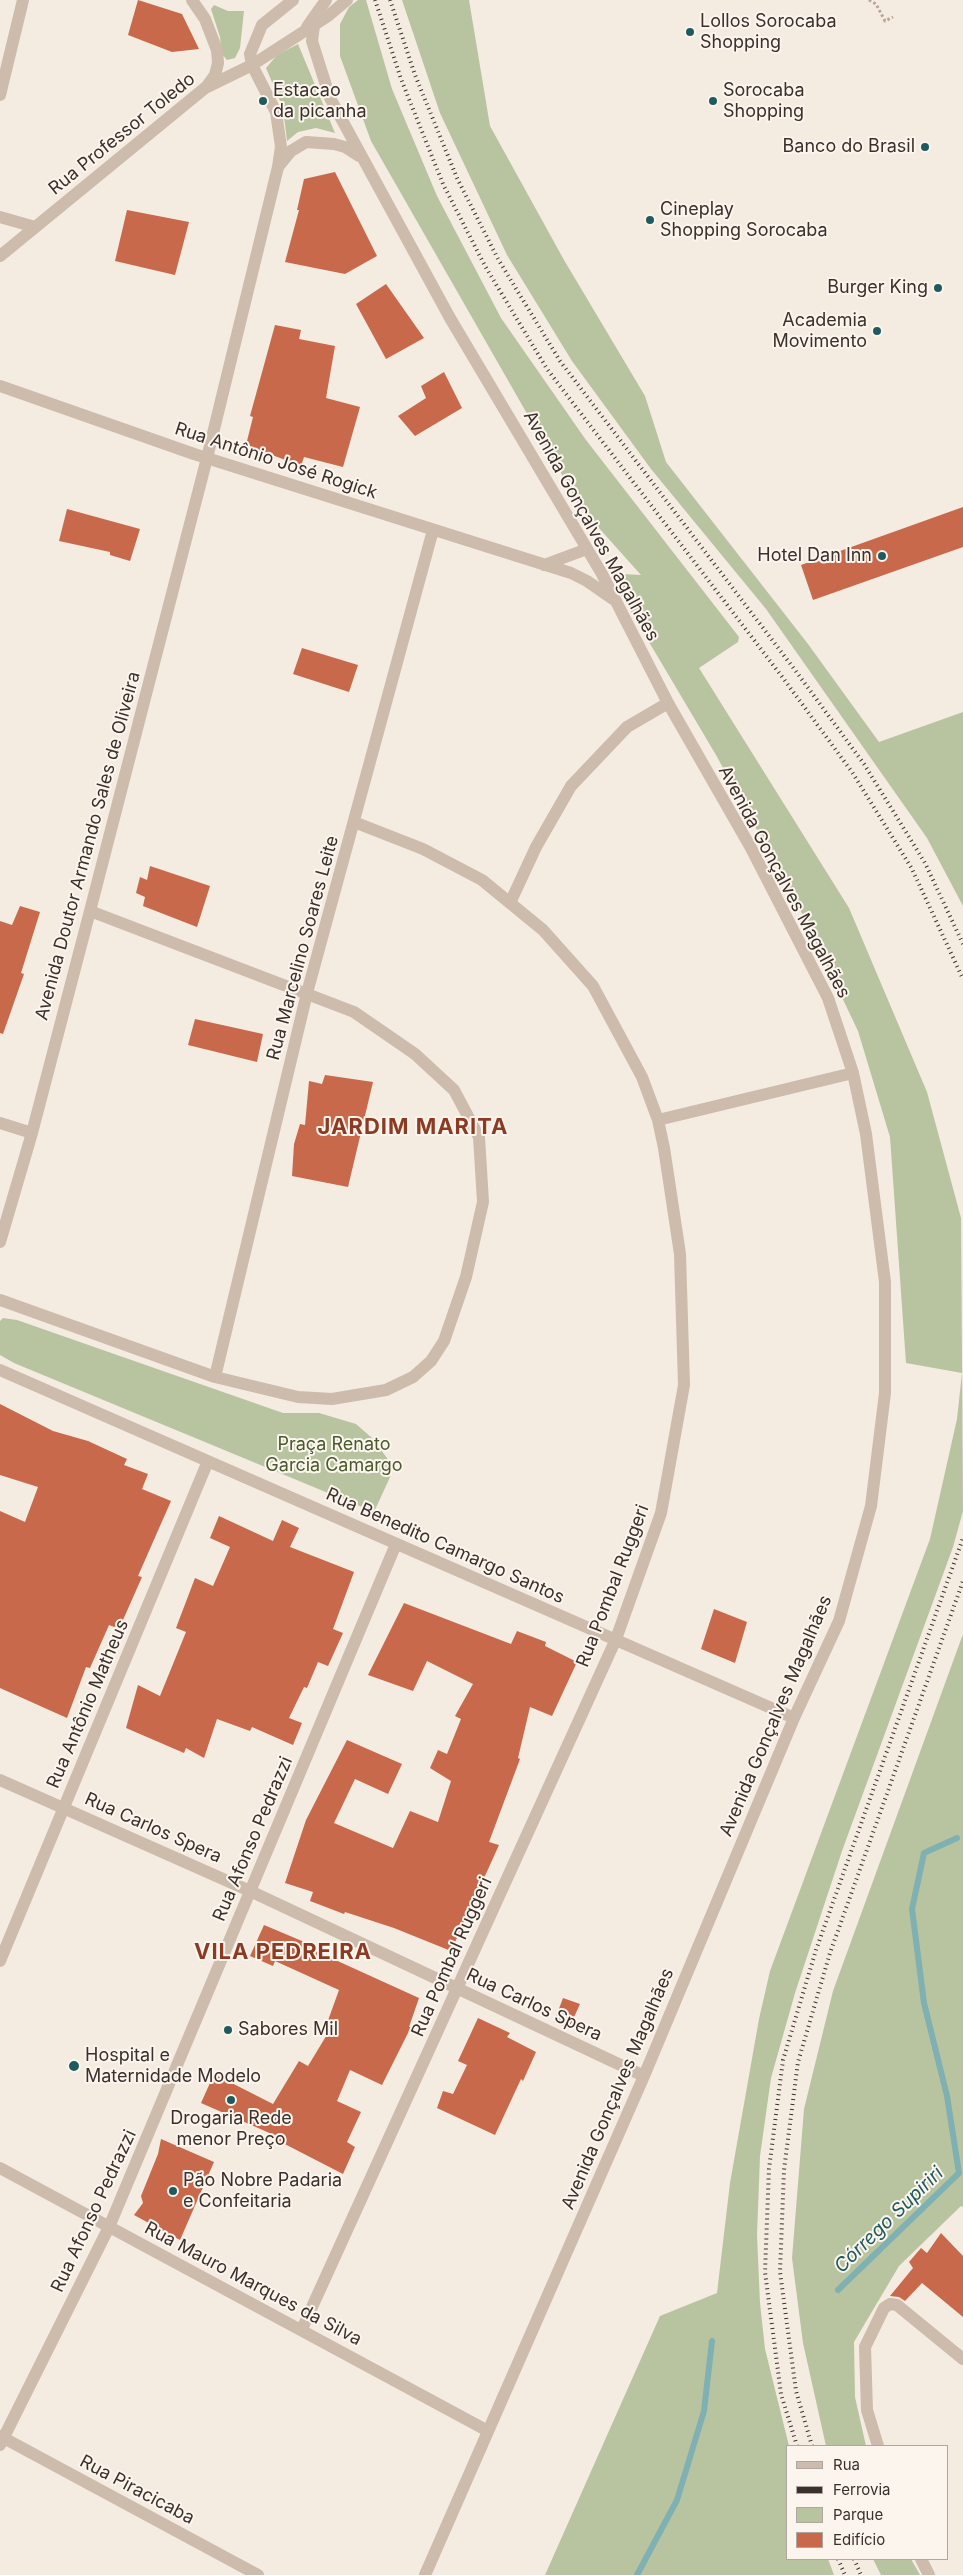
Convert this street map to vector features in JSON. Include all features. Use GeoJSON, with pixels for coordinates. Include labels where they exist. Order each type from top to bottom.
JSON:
{"type":"FeatureCollection","features":[{"type":"Feature","properties":{"kind":"street"},"geometry":{"type":"LineString","coordinates":[[0,95],[23,0]]}},
{"type":"Feature","properties":{"kind":"street"},"geometry":{"type":"LineString","coordinates":[[192,0],[205,19],[217,50],[218,63],[215,75],[205,88]]}},
{"type":"Feature","properties":{"kind":"street"},"geometry":{"type":"LineString","coordinates":[[252,65],[250,54],[262,25],[293,0]]}},
{"type":"Feature","properties":{"kind":"street"},"geometry":{"type":"LineString","coordinates":[[310,25],[326,0]]}},
{"type":"Feature","properties":{"kind":"street","name":"Rua Professor Toledo"},"geometry":{"type":"LineString","coordinates":[[0,256],[205,88],[252,65],[310,25],[328,16],[347,0]]}},
{"type":"Feature","properties":{"kind":"street","name":"Avenida Gonçalves Magalhães"},"geometry":{"type":"LineString","coordinates":[[316,60],[320,32],[328,16]]}},
{"type":"Feature","properties":{"kind":"street","name":"Avenida Gonçalves Magalhães"},"geometry":{"type":"LineString","coordinates":[[310,25],[316,60],[330,98],[361,158],[450,318],[587,548],[668,703],[751,848],[828,998],[853,1073],[866,1134],[885,1282],[885,1394],[871,1506],[839,1621],[794,1718],[644,2076],[425,2575]]}},
{"type":"Feature","properties":{"kind":"street","name":"Avenida Doutor Armando Sales de Oliveira"},"geometry":{"type":"LineString","coordinates":[[0,1242],[32,1133],[207,458],[278,167],[280,146],[276,112],[252,65]]}},
{"type":"Feature","properties":{"kind":"street"},"geometry":{"type":"LineString","coordinates":[[278,167],[291,151],[306,142],[345,147],[361,158]]}},
{"type":"Feature","properties":{"kind":"street"},"geometry":{"type":"LineString","coordinates":[[0,217],[35,227]]}},
{"type":"Feature","properties":{"kind":"street","name":"Rua Antônio José Rogick"},"geometry":{"type":"LineString","coordinates":[[0,386],[207,458],[587,580],[616,601]]}},
{"type":"Feature","properties":{"kind":"street","name":"Rua Marcelino Soares Leite"},"geometry":{"type":"LineString","coordinates":[[215,1378],[307,992],[433,530]]}},
{"type":"Feature","properties":{"kind":"street"},"geometry":{"type":"LineString","coordinates":[[544,565],[587,548]]}},
{"type":"Feature","properties":{"kind":"street"},"geometry":{"type":"LineString","coordinates":[[510,903],[536,846],[571,786],[628,727],[668,703]]}},
{"type":"Feature","properties":{"kind":"street","name":"Rua Pombal Ruggeri"},"geometry":{"type":"LineString","coordinates":[[302,2329],[616,1639],[661,1513],[684,1385],[680,1254],[658,1120],[642,1077],[593,986],[543,930],[482,880],[423,849],[354,822]]}},
{"type":"Feature","properties":{"kind":"street"},"geometry":{"type":"LineString","coordinates":[[0,1300],[215,1378],[298,1397],[332,1399],[386,1390],[413,1377],[431,1361],[444,1342],[466,1277],[483,1202],[480,1146],[479,1137],[454,1090],[415,1054],[354,1012],[307,992],[90,910]]}},
{"type":"Feature","properties":{"kind":"street"},"geometry":{"type":"LineString","coordinates":[[658,1120],[853,1073]]}},
{"type":"Feature","properties":{"kind":"street"},"geometry":{"type":"LineString","coordinates":[[0,1123],[32,1133]]}},
{"type":"Feature","properties":{"kind":"street","name":"Rua Benedito Camargo Santos"},"geometry":{"type":"LineString","coordinates":[[0,1370],[794,1718]]}},
{"type":"Feature","properties":{"kind":"street","name":"Rua Antônio Matheus"},"geometry":{"type":"LineString","coordinates":[[0,1961],[208,1460]]}},
{"type":"Feature","properties":{"kind":"street","name":"Rua Afonso Pedrazzi"},"geometry":{"type":"LineString","coordinates":[[1,2440],[109,2227],[396,1544]]}},
{"type":"Feature","properties":{"kind":"street","name":"Rua Carlos Spera"},"geometry":{"type":"LineString","coordinates":[[0,1780],[250,1891],[644,2076]]}},
{"type":"Feature","properties":{"kind":"street","name":"Rua Mauro Marques da Silva"},"geometry":{"type":"LineString","coordinates":[[0,2168],[302,2329],[488,2431]]}},
{"type":"Feature","properties":{"kind":"street"},"geometry":{"type":"LineString","coordinates":[[878,2445],[867,2410],[864,2347],[884,2308],[890,2304],[897,2305],[963,2360]]}},
{"type":"Feature","properties":{"kind":"street","name":"Rua Piracicaba"},"geometry":{"type":"LineString","coordinates":[[1,2440],[258,2575]]}},
{"type":"Feature","properties":{"kind":"street"},"geometry":{"type":"LineString","coordinates":[[922,2560],[929,2575]]}},
{"type":"Feature","properties":{"kind":"path"},"geometry":{"type":"LineString","coordinates":[[869,0],[876,4],[885,21],[893,17]]}},
{"type":"Feature","properties":{"kind":"green space"},"geometry":{"type":"Polygon","coordinates":[[[358,0],[366,0],[392,89],[437,196],[501,318],[586,440],[739,637],[738,642],[699,668],[849,908],[927,1092],[961,1218],[963,1511],[953,1547],[842,1851],[795,1993],[771,2078],[760,2156],[757,2235],[760,2303],[765,2349],[789,2445],[786,2445],[786,2560],[828,2560],[834,2575],[545,2575],[660,2316],[717,2293],[730,2183],[759,2019],[770,1971],[930,1539],[957,1419],[962,1373],[906,1363],[890,1137],[858,1031],[797,903],[716,755],[617,588],[618,578],[622,574],[641,575],[581,508],[371,141],[340,56],[340,24],[349,7],[358,0]]]}},
{"type":"Feature","properties":{"kind":"green space"},"geometry":{"type":"Polygon","coordinates":[[[402,0],[469,0],[490,126],[564,260],[645,396],[666,462],[808,644],[879,742],[963,712],[963,906],[927,838],[766,609],[651,469],[572,361],[507,255],[440,113],[402,0]]]}},
{"type":"Feature","properties":{"kind":"green space"},"geometry":{"type":"Polygon","coordinates":[[[214,5],[228,11],[244,11],[240,48],[235,58],[227,60],[222,54],[220,37],[211,9],[214,5]]]}},
{"type":"Feature","properties":{"kind":"green space"},"geometry":{"type":"Polygon","coordinates":[[[298,44],[335,133],[316,128],[298,132],[287,141],[283,108],[266,68],[277,55],[298,44]]]}},
{"type":"Feature","properties":{"kind":"green space","name":"Praça Renato Garcia Camargo"},"geometry":{"type":"Polygon","coordinates":[[[3,1318],[17,1320],[283,1413],[319,1413],[356,1424],[372,1438],[387,1458],[391,1475],[374,1512],[14,1363],[0,1355],[0,1321],[3,1318]]]}},
{"type":"Feature","properties":{"kind":"green space"},"geometry":{"type":"Polygon","coordinates":[[[963,1634],[963,2207],[961,2206],[899,2266],[854,2342],[855,2397],[866,2445],[826,2445],[803,2343],[792,2258],[804,2109],[833,1991],[963,1634]]]}},
{"type":"Feature","properties":{"kind":"green space"},"geometry":{"type":"Polygon","coordinates":[[[874,2560],[912,2560],[920,2575],[881,2575],[874,2560]]]}},
{"type":"Feature","properties":{"kind":"building"},"geometry":{"type":"Polygon","coordinates":[[[138,0],[182,14],[199,49],[172,52],[128,35],[138,0]]]}},
{"type":"Feature","properties":{"kind":"building"},"geometry":{"type":"Polygon","coordinates":[[[335,172],[377,256],[345,274],[285,262],[299,210],[297,210],[304,179],[335,172]]]}},
{"type":"Feature","properties":{"kind":"building"},"geometry":{"type":"Polygon","coordinates":[[[127,210],[189,222],[175,275],[115,261],[127,210]]]}},
{"type":"Feature","properties":{"kind":"building"},"geometry":{"type":"Polygon","coordinates":[[[386,284],[424,338],[386,359],[356,304],[386,284]]]}},
{"type":"Feature","properties":{"kind":"building"},"geometry":{"type":"Polygon","coordinates":[[[275,325],[301,330],[299,339],[335,346],[326,398],[360,407],[343,467],[304,457],[301,466],[246,445],[253,417],[250,416],[275,325]]]}},
{"type":"Feature","properties":{"kind":"building"},"geometry":{"type":"Polygon","coordinates":[[[444,372],[462,408],[415,436],[398,416],[426,398],[421,386],[444,372]]]}},
{"type":"Feature","properties":{"kind":"building","name":"Hotel Dan Inn"},"geometry":{"type":"Polygon","coordinates":[[[963,507],[963,547],[813,600],[801,565],[963,507]]]}},
{"type":"Feature","properties":{"kind":"building"},"geometry":{"type":"Polygon","coordinates":[[[67,509],[140,529],[130,561],[110,555],[110,552],[59,541],[67,509]]]}},
{"type":"Feature","properties":{"kind":"building"},"geometry":{"type":"Polygon","coordinates":[[[302,648],[358,665],[349,692],[293,674],[302,648]]]}},
{"type":"Feature","properties":{"kind":"building"},"geometry":{"type":"Polygon","coordinates":[[[150,866],[210,886],[197,927],[143,906],[145,897],[136,893],[140,877],[147,880],[150,866]]]}},
{"type":"Feature","properties":{"kind":"building"},"geometry":{"type":"Polygon","coordinates":[[[20,906],[40,912],[21,973],[24,974],[3,1034],[0,1033],[0,921],[12,925],[20,906]]]}},
{"type":"Feature","properties":{"kind":"building"},"geometry":{"type":"Polygon","coordinates":[[[195,1019],[263,1034],[257,1062],[188,1045],[195,1019]]]}},
{"type":"Feature","properties":{"kind":"building"},"geometry":{"type":"Polygon","coordinates":[[[325,1075],[373,1082],[348,1187],[292,1176],[294,1144],[300,1124],[305,1125],[309,1081],[322,1084],[325,1075]]]}},
{"type":"Feature","properties":{"kind":"building"},"geometry":{"type":"Polygon","coordinates":[[[0,1404],[53,1431],[88,1441],[127,1459],[124,1465],[148,1474],[142,1489],[171,1501],[138,1576],[142,1577],[119,1629],[109,1625],[90,1668],[86,1667],[67,1718],[0,1688],[0,1511],[25,1522],[38,1487],[0,1475],[0,1404]]]}},
{"type":"Feature","properties":{"kind":"building"},"geometry":{"type":"Polygon","coordinates":[[[219,1516],[273,1541],[282,1520],[299,1528],[290,1547],[354,1572],[333,1629],[343,1633],[328,1666],[318,1662],[307,1688],[304,1687],[289,1718],[302,1723],[293,1745],[252,1727],[250,1731],[217,1719],[204,1758],[186,1748],[184,1753],[126,1728],[138,1685],[160,1696],[186,1632],[176,1628],[195,1578],[213,1586],[230,1547],[210,1538],[219,1516]]]}},
{"type":"Feature","properties":{"kind":"building"},"geometry":{"type":"Polygon","coordinates":[[[404,1603],[511,1644],[517,1631],[546,1642],[545,1646],[577,1662],[552,1716],[530,1707],[518,1758],[520,1759],[489,1842],[499,1845],[451,1951],[394,1928],[345,1912],[344,1914],[310,1901],[313,1892],[285,1883],[306,1820],[347,1740],[402,1764],[388,1794],[355,1779],[334,1823],[393,1848],[410,1811],[438,1822],[451,1781],[430,1768],[438,1750],[447,1754],[461,1719],[455,1716],[473,1684],[427,1661],[413,1691],[368,1675],[404,1603]]]}},
{"type":"Feature","properties":{"kind":"building"},"geometry":{"type":"Polygon","coordinates":[[[714,1609],[747,1622],[735,1663],[701,1649],[714,1609]]]}},
{"type":"Feature","properties":{"kind":"building"},"geometry":{"type":"Polygon","coordinates":[[[264,1925],[321,1949],[320,1953],[419,1998],[409,2027],[411,2027],[382,2085],[350,2070],[337,2101],[361,2112],[347,2142],[355,2147],[343,2174],[273,2138],[274,2135],[201,2103],[214,2074],[273,2104],[299,2061],[308,2066],[331,2028],[326,2026],[339,1990],[275,1961],[273,1966],[250,1956],[264,1925]]]}},
{"type":"Feature","properties":{"kind":"building"},"geometry":{"type":"Polygon","coordinates":[[[563,1998],[580,2004],[569,2028],[554,2022],[563,1998]]]}},
{"type":"Feature","properties":{"kind":"building"},"geometry":{"type":"Polygon","coordinates":[[[478,2018],[510,2033],[507,2037],[536,2052],[495,2135],[437,2108],[443,2091],[453,2094],[467,2065],[458,2061],[478,2018]]]}},
{"type":"Feature","properties":{"kind":"building","name":"Pão Nobre Padaria e Confeitaria"},"geometry":{"type":"Polygon","coordinates":[[[161,2139],[214,2162],[180,2240],[134,2215],[143,2203],[141,2196],[158,2154],[161,2139]]]}},
{"type":"Feature","properties":{"kind":"building"},"geometry":{"type":"Polygon","coordinates":[[[941,2233],[963,2256],[963,2317],[922,2283],[905,2301],[899,2297],[890,2296],[913,2268],[909,2262],[921,2248],[927,2253],[941,2233]]]}},
{"type":"Feature","properties":{"kind":"waterway","name":"Córrego Supiriri"},"geometry":{"type":"LineString","coordinates":[[838,2290],[959,2173],[947,2096],[924,2003],[912,1909],[924,1853],[957,1838]]}},
{"type":"Feature","properties":{"kind":"waterway","name":"Córrego Supiriri"},"geometry":{"type":"LineString","coordinates":[[637,2575],[677,2500],[704,2411],[712,2341]]}},
{"type":"Feature","properties":{"kind":"railway"},"geometry":{"type":"LineString","coordinates":[[375,0],[401,79],[443,184],[485,266],[547,369],[783,678],[852,772],[912,869],[963,979]]}},
{"type":"Feature","properties":{"kind":"railway"},"geometry":{"type":"LineString","coordinates":[[390,0],[415,75],[457,178],[498,259],[560,361],[795,670],[864,764],[925,863],[963,944]]}},
{"type":"Feature","properties":{"kind":"railway"},"geometry":{"type":"LineString","coordinates":[[797,2445],[781,2394],[765,2272],[769,2169],[783,2060],[816,1950],[963,1538]]}},
{"type":"Feature","properties":{"kind":"railway"},"geometry":{"type":"LineString","coordinates":[[812,2445],[796,2391],[780,2272],[784,2170],[798,2062],[830,1953],[963,1581]]}},
{"type":"Feature","properties":{"kind":"railway"},"geometry":{"type":"LineString","coordinates":[[838,2560],[845,2575]]}},
{"type":"Feature","properties":{"kind":"railway"},"geometry":{"type":"LineString","coordinates":[[854,2560],[861,2575]]}},
{"type":"Feature","properties":{"kind":"place","name":"Lollos Sorocaba Shopping"},"geometry":{"type":"Point","coordinates":[690,32]}},
{"type":"Feature","properties":{"kind":"place","name":"Estacao da picanha"},"geometry":{"type":"Point","coordinates":[263,101]}},
{"type":"Feature","properties":{"kind":"place","name":"Sorocaba Shopping"},"geometry":{"type":"Point","coordinates":[713,101]}},
{"type":"Feature","properties":{"kind":"place","name":"Banco do Brasil"},"geometry":{"type":"Point","coordinates":[925,147]}},
{"type":"Feature","properties":{"kind":"place","name":"Cineplay Shopping Sorocaba"},"geometry":{"type":"Point","coordinates":[650,220]}},
{"type":"Feature","properties":{"kind":"place","name":"Burger King"},"geometry":{"type":"Point","coordinates":[938,288]}},
{"type":"Feature","properties":{"kind":"place","name":"Academia Movimento"},"geometry":{"type":"Point","coordinates":[877,331]}},
{"type":"Feature","properties":{"kind":"place","name":"Hotel Dan Inn"},"geometry":{"type":"Point","coordinates":[882,556]}},
{"type":"Feature","properties":{"kind":"place","name":"Sabores Mil"},"geometry":{"type":"Point","coordinates":[228,2030]}},
{"type":"Feature","properties":{"kind":"place","name":"Hospital e Maternidade Modelo"},"geometry":{"type":"Point","coordinates":[74,2066]}},
{"type":"Feature","properties":{"kind":"place","name":"Drogaria Rede menor Preço"},"geometry":{"type":"Point","coordinates":[231,2100]}},
{"type":"Feature","properties":{"kind":"place","name":"Pão Nobre Padaria e Confeitaria"},"geometry":{"type":"Point","coordinates":[173,2191]}},
{"type":"Feature","properties":{"kind":"district","name":"JARDIM MARITA"},"geometry":{"type":"Point","coordinates":[413,1127]}},
{"type":"Feature","properties":{"kind":"district","name":"VILA PEDREIRA"},"geometry":{"type":"Point","coordinates":[283,1952]}}]}
